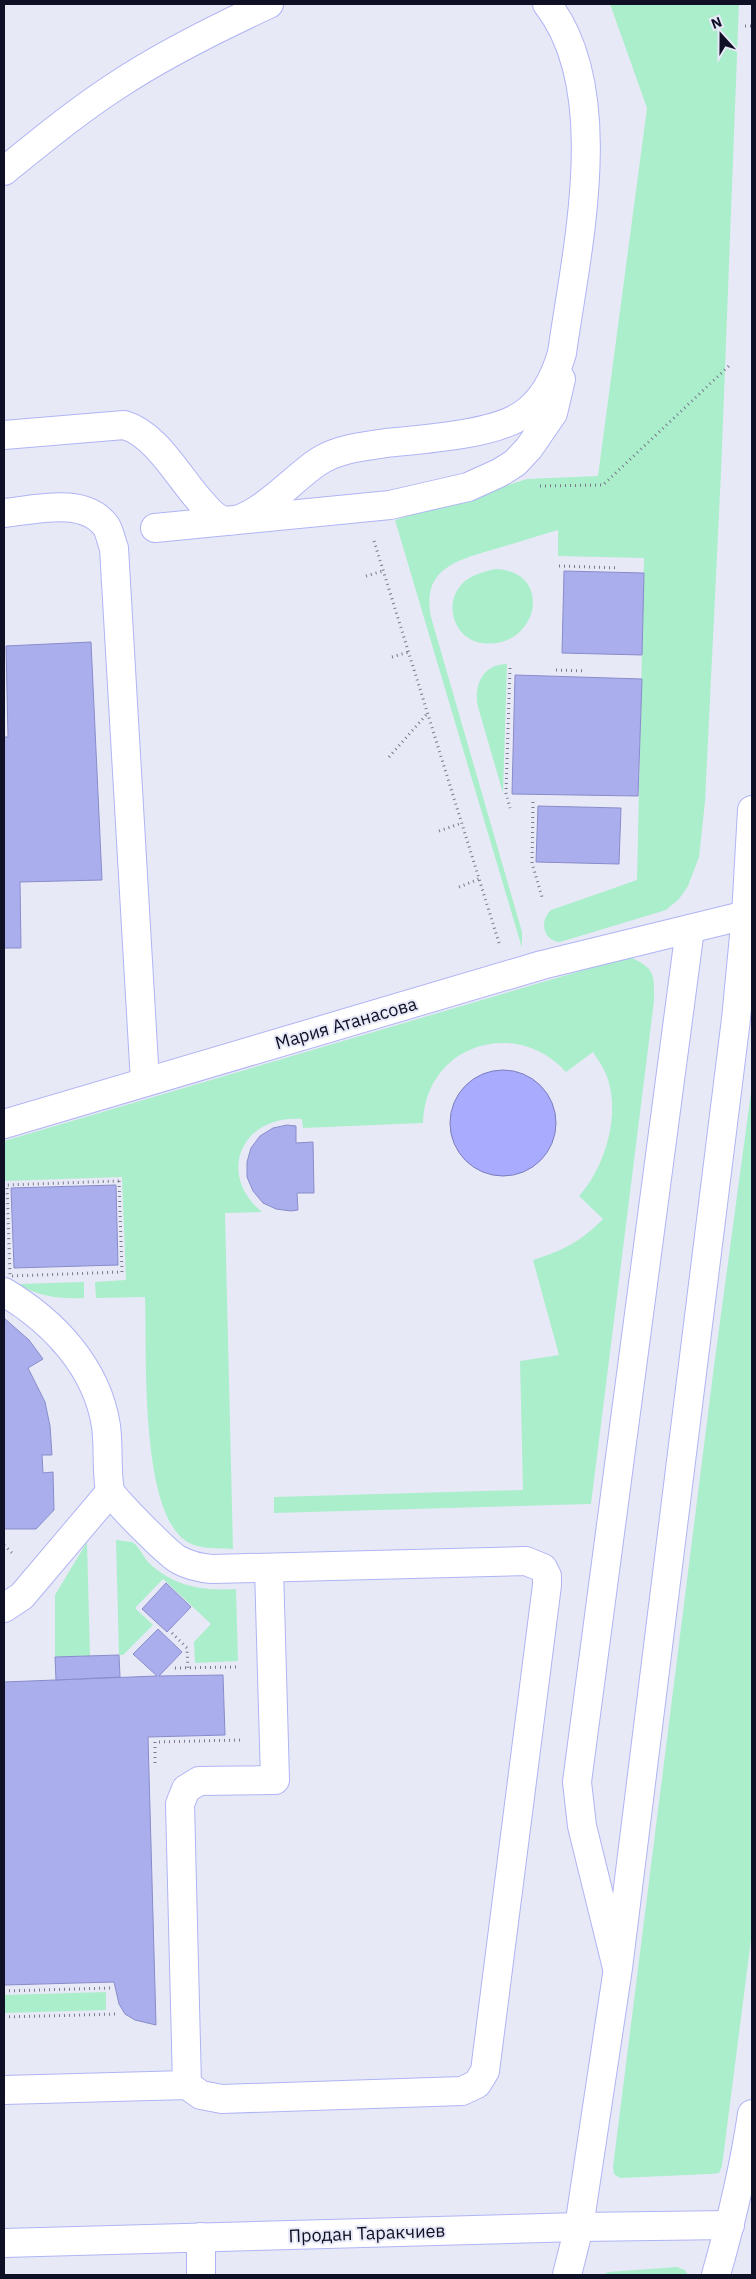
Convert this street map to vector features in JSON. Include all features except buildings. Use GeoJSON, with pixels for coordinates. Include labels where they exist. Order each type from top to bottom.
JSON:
{"type":"FeatureCollection","features":[{"type":"Feature","properties":{"kind":"main road"},"geometry":{"type":"LineString","coordinates":[[4,172],[72,117],[116,86],[165,56],[270,4]]}},
{"type":"Feature","properties":{"kind":"main road"},"geometry":{"type":"LineString","coordinates":[[155,528],[390,505],[468,487],[499,473],[515,463],[529,448],[552,413],[560,387],[562,353],[580,227],[585,161],[586,121],[583,93],[572,54],[562,28],[548,4]]}},
{"type":"Feature","properties":{"kind":"main road"},"geometry":{"type":"LineString","coordinates":[[4,435],[124,425],[134,428],[150,439],[207,509],[223,520],[232,520],[250,515],[311,466],[338,452],[369,445],[463,434],[514,420],[531,408],[548,388],[562,353]]}},
{"type":"Feature","properties":{"kind":"main road"},"geometry":{"type":"LineString","coordinates":[[4,513],[71,507],[92,513],[106,527],[114,548],[145,1082]]}},
{"type":"Feature","properties":{"kind":"main road"},"geometry":{"type":"LineString","coordinates":[[567,2275],[579,2227],[618,1968],[749,914],[752,810]]}},
{"type":"Feature","properties":{"kind":"main road","name":"Мария Атанасова"},"geometry":{"type":"LineString","coordinates":[[4,1124],[542,965],[749,914]]}},
{"type":"Feature","properties":{"kind":"main road"},"geometry":{"type":"LineString","coordinates":[[618,1968],[582,1826],[577,1782],[690,929]]}},
{"type":"Feature","properties":{"kind":"main road"},"geometry":{"type":"LineString","coordinates":[[4,2090],[187,2085],[201,2095],[222,2098],[462,2091],[477,2084],[485,2071],[538,1665],[547,1576],[543,1568],[526,1561],[212,1569],[194,1567],[177,1560],[163,1548],[110,1492],[105,1424],[94,1386],[83,1365],[56,1332],[30,1309],[7,1284]]}},
{"type":"Feature","properties":{"kind":"main road"},"geometry":{"type":"LineString","coordinates":[[4,1608],[22,1596],[110,1492]]}},
{"type":"Feature","properties":{"kind":"main road"},"geometry":{"type":"LineString","coordinates":[[187,2085],[180,1804],[186,1789],[199,1781],[276,1780],[270,1568]]}},
{"type":"Feature","properties":{"kind":"main road"},"geometry":{"type":"LineString","coordinates":[[716,2275],[747,2152],[752,2114]]}},
{"type":"Feature","properties":{"kind":"main road","name":"Продан Таракчиев"},"geometry":{"type":"LineString","coordinates":[[4,2243],[579,2227],[730,2225]]}},
{"type":"Feature","properties":{"kind":"main road"},"geometry":{"type":"LineString","coordinates":[[201,2237],[201,2275]]}},
{"type":"Feature","properties":{"kind":"path"},"geometry":{"type":"LineString","coordinates":[[745,26],[752,26]]}},
{"type":"Feature","properties":{"kind":"path"},"geometry":{"type":"LineString","coordinates":[[534,486],[603,485],[731,364]]}},
{"type":"Feature","properties":{"kind":"path"},"geometry":{"type":"LineString","coordinates":[[373,537],[502,953]]}},
{"type":"Feature","properties":{"kind":"path"},"geometry":{"type":"LineString","coordinates":[[559,566],[619,568]]}},
{"type":"Feature","properties":{"kind":"path"},"geometry":{"type":"LineString","coordinates":[[366,576],[383,571]]}},
{"type":"Feature","properties":{"kind":"path"},"geometry":{"type":"LineString","coordinates":[[392,657],[409,652]]}},
{"type":"Feature","properties":{"kind":"path"},"geometry":{"type":"LineString","coordinates":[[510,668],[506,793],[510,808]]}},
{"type":"Feature","properties":{"kind":"path"},"geometry":{"type":"LineString","coordinates":[[556,670],[586,671]]}},
{"type":"Feature","properties":{"kind":"path"},"geometry":{"type":"LineString","coordinates":[[389,757],[428,714]]}},
{"type":"Feature","properties":{"kind":"path"},"geometry":{"type":"LineString","coordinates":[[533,802],[532,863],[542,897]]}},
{"type":"Feature","properties":{"kind":"path"},"geometry":{"type":"LineString","coordinates":[[440,831],[462,823]]}},
{"type":"Feature","properties":{"kind":"path"},"geometry":{"type":"LineString","coordinates":[[459,886],[480,879]]}},
{"type":"Feature","properties":{"kind":"path"},"geometry":{"type":"LineString","coordinates":[[119,1181],[122,1272],[7,1284],[7,1185],[119,1181]]}},
{"type":"Feature","properties":{"kind":"path"},"geometry":{"type":"LineString","coordinates":[[172,1633],[187,1648],[188,1668]]}},
{"type":"Feature","properties":{"kind":"path"},"geometry":{"type":"LineString","coordinates":[[174,1668],[244,1667]]}},
{"type":"Feature","properties":{"kind":"path"},"geometry":{"type":"LineString","coordinates":[[155,1763],[155,1742],[246,1740]]}},
{"type":"Feature","properties":{"kind":"path"},"geometry":{"type":"LineString","coordinates":[[4,1991],[112,1988]]}},
{"type":"Feature","properties":{"kind":"path"},"geometry":{"type":"LineString","coordinates":[[4,2018],[118,2014]]}},
{"type":"Feature","properties":{"kind":"green space"},"geometry":{"type":"Polygon","coordinates":[[[610,4],[739,4],[721,473],[705,802],[699,857],[688,886],[679,899],[666,910],[560,942],[550,938],[544,925],[547,914],[551,910],[637,880],[644,558],[558,556],[558,530],[468,557],[445,569],[437,577],[432,587],[429,600],[431,617],[522,932],[522,948],[395,520],[527,479],[598,476],[647,108],[610,4]]]}},
{"type":"Feature","properties":{"kind":"green space"},"geometry":{"type":"Polygon","coordinates":[[[496,569],[515,573],[527,583],[532,596],[532,610],[526,624],[516,635],[501,642],[482,643],[464,635],[458,628],[454,620],[453,601],[456,592],[469,578],[496,569]]]}},
{"type":"Feature","properties":{"kind":"green space"},"geometry":{"type":"Polygon","coordinates":[[[507,664],[503,793],[478,707],[477,691],[486,672],[499,665],[507,664]]]}},
{"type":"Feature","properties":{"kind":"green space"},"geometry":{"type":"Polygon","coordinates":[[[632,958],[650,970],[654,985],[654,1001],[591,1504],[274,1513],[274,1497],[523,1490],[520,1361],[559,1355],[533,1260],[554,1253],[571,1244],[587,1234],[603,1219],[579,1196],[596,1172],[607,1143],[612,1112],[612,1097],[606,1074],[593,1052],[566,1072],[545,1055],[522,1045],[499,1043],[476,1047],[456,1058],[439,1074],[428,1096],[423,1123],[303,1128],[302,1119],[281,1120],[264,1126],[251,1136],[242,1149],[238,1164],[240,1180],[248,1197],[262,1212],[225,1213],[233,1549],[193,1545],[182,1538],[168,1519],[159,1492],[152,1460],[148,1424],[145,1297],[96,1298],[95,1282],[126,1280],[122,1177],[4,1181],[4,1141],[611,962],[632,958]]]}},
{"type":"Feature","properties":{"kind":"green space"},"geometry":{"type":"Polygon","coordinates":[[[752,1085],[752,1932],[722,2166],[719,2173],[620,2178],[614,2174],[613,2167],[714,1366],[752,1085]]]}},
{"type":"Feature","properties":{"kind":"green space"},"geometry":{"type":"Polygon","coordinates":[[[84,1282],[84,1298],[50,1296],[34,1292],[18,1284],[84,1282]]]}},
{"type":"Feature","properties":{"kind":"green space"},"geometry":{"type":"Polygon","coordinates":[[[116,1540],[132,1542],[149,1563],[179,1582],[201,1588],[236,1589],[238,1661],[195,1663],[194,1642],[211,1624],[163,1579],[135,1608],[153,1625],[123,1655],[119,1655],[116,1540]]]}},
{"type":"Feature","properties":{"kind":"green space"},"geometry":{"type":"Polygon","coordinates":[[[87,1542],[90,1656],[55,1657],[55,1595],[87,1542]]]}},
{"type":"Feature","properties":{"kind":"green space"},"geometry":{"type":"Polygon","coordinates":[[[106,1992],[106,2010],[4,2013],[4,1995],[106,1992]]]}},
{"type":"Feature","properties":{"kind":"green space"},"geometry":{"type":"Polygon","coordinates":[[[677,2267],[685,2270],[688,2275],[603,2275],[608,2272],[677,2267]]]}},
{"type":"Feature","properties":{"kind":"water"},"geometry":{"type":"Polygon","coordinates":[[[503,1070],[523,1074],[540,1086],[552,1103],[556,1123],[552,1143],[540,1160],[523,1172],[503,1176],[483,1172],[466,1160],[454,1143],[450,1123],[454,1103],[466,1086],[483,1074],[503,1070]]]}}]}
